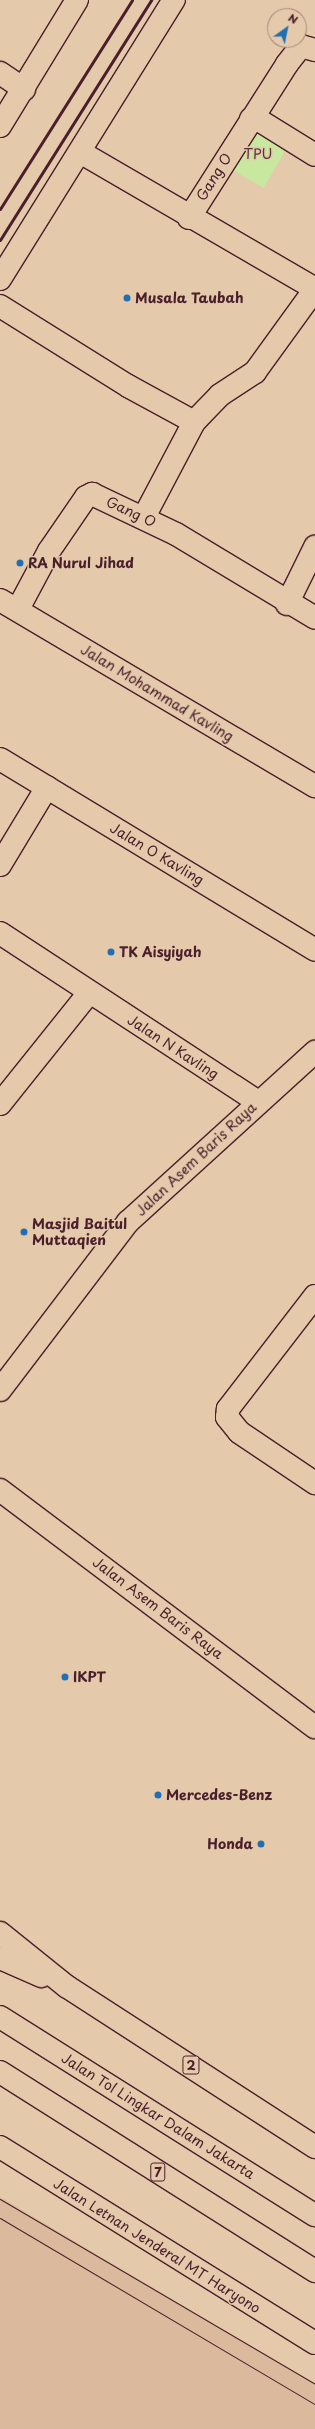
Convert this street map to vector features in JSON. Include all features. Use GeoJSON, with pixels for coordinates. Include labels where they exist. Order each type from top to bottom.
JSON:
{"type":"FeatureCollection","features":[{"type":"Feature","properties":{"kind":"main road"},"geometry":{"type":"LineString","coordinates":[[0,126],[78,0]]}},
{"type":"Feature","properties":{"kind":"main road"},"geometry":{"type":"LineString","coordinates":[[0,279],[174,0]]}},
{"type":"Feature","properties":{"kind":"main road","name":"Gang O"},"geometry":{"type":"LineString","coordinates":[[189,218],[251,119],[301,46],[315,50]]}},
{"type":"Feature","properties":{"kind":"main road"},"geometry":{"type":"LineString","coordinates":[[0,73],[24,89]]}},
{"type":"Feature","properties":{"kind":"main road"},"geometry":{"type":"LineString","coordinates":[[251,119],[257,119],[315,156]]}},
{"type":"Feature","properties":{"kind":"main road"},"geometry":{"type":"LineString","coordinates":[[80,152],[189,218],[315,289],[255,372],[220,396],[194,422],[144,517]]}},
{"type":"Feature","properties":{"kind":"main road"},"geometry":{"type":"LineString","coordinates":[[0,306],[128,386],[194,422]]}},
{"type":"Feature","properties":{"kind":"main road","name":"Gang O"},"geometry":{"type":"LineString","coordinates":[[9,604],[49,551],[88,495],[144,517],[229,564],[287,604],[315,618]]}},
{"type":"Feature","properties":{"kind":"main road"},"geometry":{"type":"LineString","coordinates":[[287,604],[315,547]]}},
{"type":"Feature","properties":{"kind":"main road","name":"Jalan Mohammad Kavling"},"geometry":{"type":"LineString","coordinates":[[9,604],[315,786]]}},
{"type":"Feature","properties":{"kind":"main road","name":"Jalan O Kavling"},"geometry":{"type":"LineString","coordinates":[[0,759],[315,950]]}},
{"type":"Feature","properties":{"kind":"main road"},"geometry":{"type":"LineString","coordinates":[[0,865],[47,787]]}},
{"type":"Feature","properties":{"kind":"main road","name":"Jalan N Kavling"},"geometry":{"type":"LineString","coordinates":[[0,933],[88,993],[258,1102]]}},
{"type":"Feature","properties":{"kind":"main road"},"geometry":{"type":"LineString","coordinates":[[0,1104],[88,993]]}},
{"type":"Feature","properties":{"kind":"main road","name":"Jalan Asem Baris Raya"},"geometry":{"type":"LineString","coordinates":[[0,1390],[128,1222],[258,1102],[315,1052]]}},
{"type":"Feature","properties":{"kind":"main road"},"geometry":{"type":"LineString","coordinates":[[315,1296],[228,1409],[227,1417],[238,1432],[315,1483]]}},
{"type":"Feature","properties":{"kind":"main road","name":"Jalan Asem Baris Raya"},"geometry":{"type":"LineString","coordinates":[[0,1490],[315,1727]]}},
{"type":"Feature","properties":{"kind":"main road","name":"2"},"geometry":{"type":"LineString","coordinates":[[0,1933],[66,1986],[315,2147]]}},
{"type":"Feature","properties":{"kind":"main road"},"geometry":{"type":"LineString","coordinates":[[0,1958],[66,1986]]}},
{"type":"Feature","properties":{"kind":"main road","name":"Jalan Tol Lingkar Dalam Jakarta"},"geometry":{"type":"LineString","coordinates":[[0,2017],[315,2215]]}},
{"type":"Feature","properties":{"kind":"main road","name":"7"},"geometry":{"type":"LineString","coordinates":[[0,2072],[315,2271]]}},
{"type":"Feature","properties":{"kind":"main road","name":"Jalan Letnan Jenderal MT Haryono"},"geometry":{"type":"LineString","coordinates":[[0,2147],[315,2344]]}},
{"type":"Feature","properties":{"kind":"shaded area"},"geometry":{"type":"Polygon","coordinates":[[[0,2197],[315,2384],[315,2429],[0,2429],[0,2197]]]}},
{"type":"Feature","properties":{"kind":"green space","name":"TPU"},"geometry":{"type":"Polygon","coordinates":[[[252,120],[290,142],[264,188],[226,166],[252,120]]]}},
{"type":"Feature","properties":{"kind":"tram line"},"geometry":{"type":"LineString","coordinates":[[0,2199],[315,2384]]}},
{"type":"Feature","properties":{"kind":"tram line"},"geometry":{"type":"LineString","coordinates":[[0,2218],[315,2404]]}},
{"type":"Feature","properties":{"kind":"railway"},"geometry":{"type":"LineString","coordinates":[[0,209],[132,0]]}},
{"type":"Feature","properties":{"kind":"railway"},"geometry":{"type":"LineString","coordinates":[[0,240],[151,0]]}},
{"type":"Feature","properties":{"kind":"place","name":"Musala Taubah"},"geometry":{"type":"Point","coordinates":[127,298]}},
{"type":"Feature","properties":{"kind":"place","name":"RA Nurul Jihad"},"geometry":{"type":"Point","coordinates":[20,563]}},
{"type":"Feature","properties":{"kind":"place","name":"TK Aisyiyah"},"geometry":{"type":"Point","coordinates":[111,952]}},
{"type":"Feature","properties":{"kind":"place","name":"Masjid Baitul Muttaqien"},"geometry":{"type":"Point","coordinates":[24,1232]}},
{"type":"Feature","properties":{"kind":"place","name":"IKPT"},"geometry":{"type":"Point","coordinates":[65,1677]}},
{"type":"Feature","properties":{"kind":"place","name":"Mercedes-Benz"},"geometry":{"type":"Point","coordinates":[158,1795]}},
{"type":"Feature","properties":{"kind":"place","name":"Honda"},"geometry":{"type":"Point","coordinates":[261,1844]}}]}
